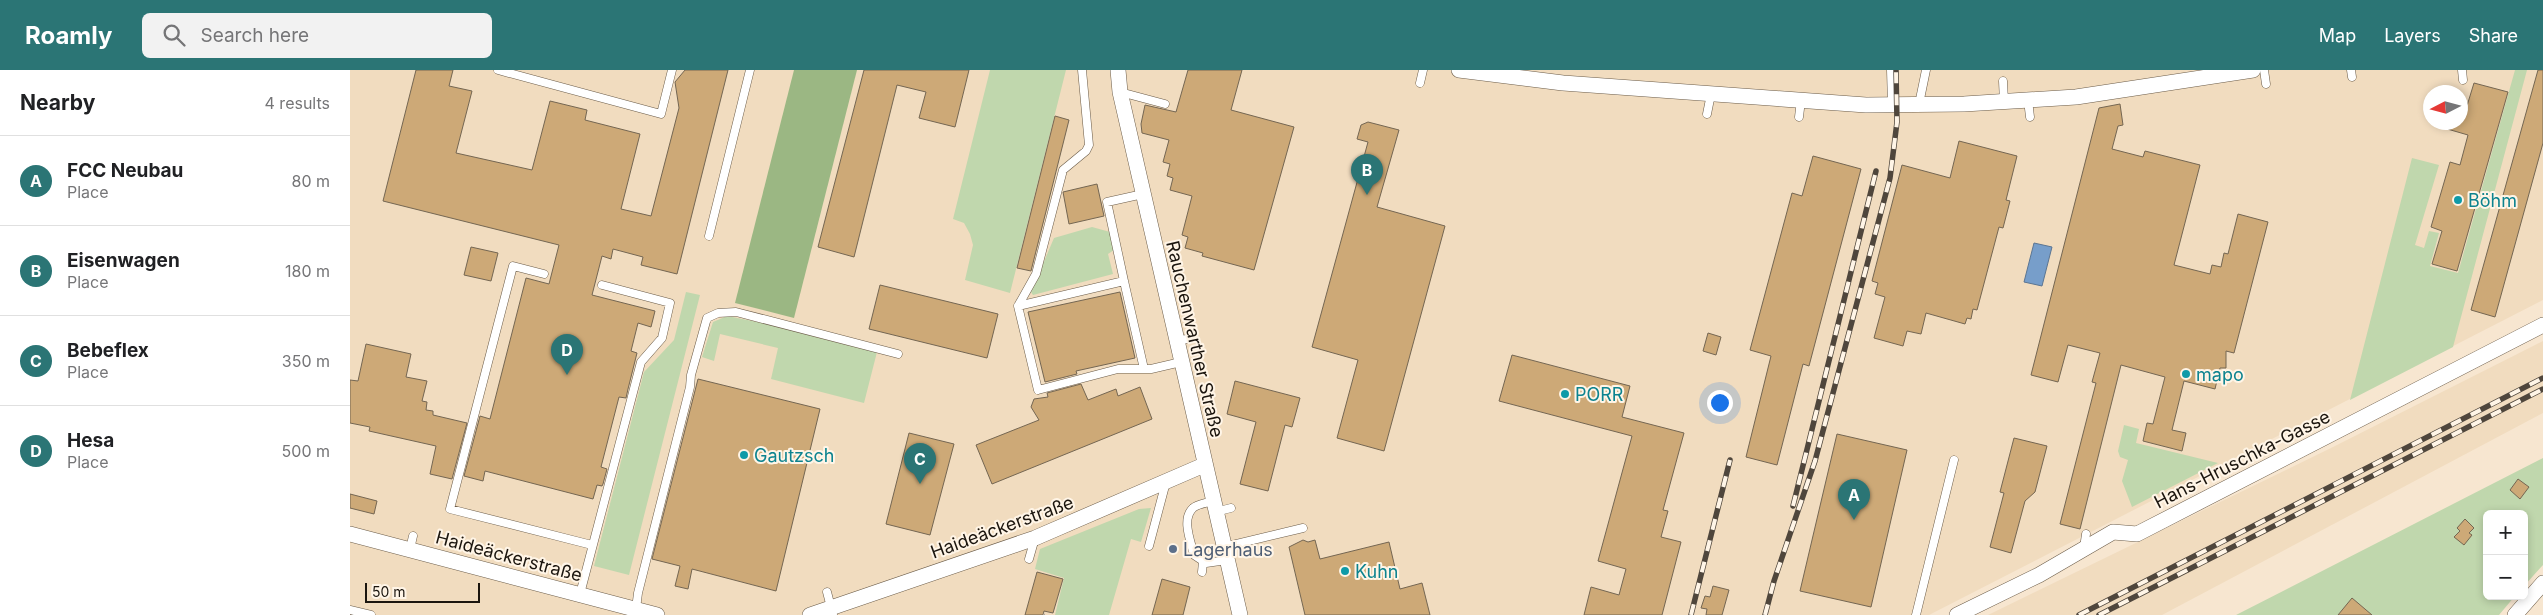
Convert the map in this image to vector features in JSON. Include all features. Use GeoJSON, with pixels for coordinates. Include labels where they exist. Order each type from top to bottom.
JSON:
{"type":"FeatureCollection","features":[{"type":"Feature","properties":{"kind":"street","name":"Rauchenwarther Straße"},"geometry":{"type":"LineString","coordinates":[[1118,70],[1120,92],[1204,465],[1240,615]]}},
{"type":"Feature","properties":{"kind":"street"},"geometry":{"type":"LineString","coordinates":[[1459,70],[1710,94],[1892,104],[2004,102],[2076,97],[2213,73],[2252,70]]}},
{"type":"Feature","properties":{"kind":"street","name":"Hans-Hruschka-Gasse"},"geometry":{"type":"LineString","coordinates":[[1957,615],[2039,576],[2085,541],[2113,532],[2136,534],[2543,325]]}},
{"type":"Feature","properties":{"kind":"street","name":"Haideäckerstraße"},"geometry":{"type":"LineString","coordinates":[[810,615],[833,612],[1035,538],[1204,465]]}},
{"type":"Feature","properties":{"kind":"street","name":"Haideäckerstraße"},"geometry":{"type":"LineString","coordinates":[[350,534],[412,543],[580,594],[657,615]]}},
{"type":"Feature","properties":{"kind":"street"},"geometry":{"type":"LineString","coordinates":[[2515,615],[2543,583]]}},
{"type":"Feature","properties":{"kind":"lane"},"geometry":{"type":"LineString","coordinates":[[498,70],[661,114],[672,70]]}},
{"type":"Feature","properties":{"kind":"lane"},"geometry":{"type":"LineString","coordinates":[[708,236],[750,70]]}},
{"type":"Feature","properties":{"kind":"lane"},"geometry":{"type":"LineString","coordinates":[[1082,70],[1089,145],[1086,151],[1063,170],[1036,274],[1018,306],[1038,390],[1118,368],[1144,369],[1181,362]]}},
{"type":"Feature","properties":{"kind":"lane"},"geometry":{"type":"LineString","coordinates":[[1420,83],[1423,70]]}},
{"type":"Feature","properties":{"kind":"lane"},"geometry":{"type":"LineString","coordinates":[[1891,70],[1892,104]]}},
{"type":"Feature","properties":{"kind":"lane"},"geometry":{"type":"LineString","coordinates":[[1919,104],[1926,70]]}},
{"type":"Feature","properties":{"kind":"lane"},"geometry":{"type":"LineString","coordinates":[[2264,70],[2266,84]]}},
{"type":"Feature","properties":{"kind":"lane"},"geometry":{"type":"LineString","coordinates":[[2462,70],[2463,80]]}},
{"type":"Feature","properties":{"kind":"lane"},"geometry":{"type":"LineString","coordinates":[[2003,80],[2004,102]]}},
{"type":"Feature","properties":{"kind":"lane"},"geometry":{"type":"LineString","coordinates":[[1120,92],[1165,104]]}},
{"type":"Feature","properties":{"kind":"lane"},"geometry":{"type":"LineString","coordinates":[[1706,114],[1710,94]]}},
{"type":"Feature","properties":{"kind":"lane"},"geometry":{"type":"LineString","coordinates":[[1799,117],[1801,100]]}},
{"type":"Feature","properties":{"kind":"lane"},"geometry":{"type":"LineString","coordinates":[[2028,100],[2030,117]]}},
{"type":"Feature","properties":{"kind":"lane"},"geometry":{"type":"LineString","coordinates":[[1143,194],[1107,202],[1144,369]]}},
{"type":"Feature","properties":{"kind":"lane"},"geometry":{"type":"LineString","coordinates":[[544,274],[513,266],[450,509],[592,545]]}},
{"type":"Feature","properties":{"kind":"lane"},"geometry":{"type":"LineString","coordinates":[[1018,306],[1124,281]]}},
{"type":"Feature","properties":{"kind":"lane"},"geometry":{"type":"LineString","coordinates":[[580,594],[641,362],[662,338],[670,304],[602,285]]}},
{"type":"Feature","properties":{"kind":"lane"},"geometry":{"type":"LineString","coordinates":[[636,609],[638,594],[690,388],[691,375],[707,318],[718,313],[736,312],[898,354]]}},
{"type":"Feature","properties":{"kind":"lane"},"geometry":{"type":"LineString","coordinates":[[1176,341],[1192,338]]}},
{"type":"Feature","properties":{"kind":"lane"},"geometry":{"type":"LineString","coordinates":[[1916,615],[1954,460]]}},
{"type":"Feature","properties":{"kind":"lane"},"geometry":{"type":"LineString","coordinates":[[1149,546],[1166,482]]}},
{"type":"Feature","properties":{"kind":"lane"},"geometry":{"type":"LineString","coordinates":[[1231,508],[1214,506],[1193,508],[1187,523],[1194,555],[1204,562],[1210,564],[1225,554],[1304,528]]}},
{"type":"Feature","properties":{"kind":"lane"},"geometry":{"type":"LineString","coordinates":[[1029,559],[1035,538]]}},
{"type":"Feature","properties":{"kind":"lane"},"geometry":{"type":"LineString","coordinates":[[1202,572],[1204,562]]}},
{"type":"Feature","properties":{"kind":"lane"},"geometry":{"type":"LineString","coordinates":[[827,592],[833,612]]}},
{"type":"Feature","properties":{"kind":"lane"},"geometry":{"type":"LineString","coordinates":[[350,610],[370,615]]}},
{"type":"Feature","properties":{"kind":"shaded area"},"geometry":{"type":"Polygon","coordinates":[[[350,70],[2543,70],[2543,300],[1929,615],[350,615],[350,70]]]}},
{"type":"Feature","properties":{"kind":"shaded area"},"geometry":{"type":"Polygon","coordinates":[[[2543,341],[2543,413],[2162,615],[1988,615],[2333,447],[2543,341]]]}},
{"type":"Feature","properties":{"kind":"green space"},"geometry":{"type":"Polygon","coordinates":[[[794,70],[857,70],[794,318],[735,303],[794,70]]]}},
{"type":"Feature","properties":{"kind":"green space"},"geometry":{"type":"Polygon","coordinates":[[[990,70],[1066,70],[1010,293],[965,280],[973,245],[964,223],[953,219],[990,70]]]}},
{"type":"Feature","properties":{"kind":"green space"},"geometry":{"type":"Polygon","coordinates":[[[2515,70],[2527,70],[2453,347],[2350,400],[2412,158],[2439,165],[2415,245],[2424,248],[2429,231],[2439,233],[2430,266],[2458,273],[2515,70]]]}},
{"type":"Feature","properties":{"kind":"green space"},"geometry":{"type":"Polygon","coordinates":[[[1092,227],[1110,232],[1114,250],[1108,254],[1113,274],[1033,295],[1031,292],[1054,238],[1092,227]]]}},
{"type":"Feature","properties":{"kind":"green space"},"geometry":{"type":"Polygon","coordinates":[[[686,292],[700,295],[629,575],[594,566],[644,372],[674,340],[686,292]]]}},
{"type":"Feature","properties":{"kind":"green space"},"geometry":{"type":"Polygon","coordinates":[[[727,316],[809,332],[812,336],[877,352],[864,403],[771,379],[778,348],[720,334],[714,361],[702,357],[713,322],[727,316]]]}},
{"type":"Feature","properties":{"kind":"green space"},"geometry":{"type":"Polygon","coordinates":[[[2124,425],[2139,429],[2136,443],[2218,463],[2132,507],[2122,481],[2128,460],[2120,457],[2118,451],[2124,425]]]}},
{"type":"Feature","properties":{"kind":"green space"},"geometry":{"type":"Polygon","coordinates":[[[2543,458],[2543,565],[2528,582],[2528,510],[2483,510],[2483,600],[2512,600],[2499,615],[2236,615],[2543,458]]]}},
{"type":"Feature","properties":{"kind":"green space"},"geometry":{"type":"Polygon","coordinates":[[[1151,508],[1141,542],[1131,539],[1109,615],[1055,615],[1064,578],[1035,569],[1040,549],[1139,509],[1151,508]]]}},
{"type":"Feature","properties":{"kind":"water"},"geometry":{"type":"Polygon","coordinates":[[[2034,243],[2052,247],[2042,286],[2024,282],[2034,243]]]}},
{"type":"Feature","properties":{"kind":"building"},"geometry":{"type":"Polygon","coordinates":[[[416,70],[453,70],[449,86],[472,91],[456,153],[532,170],[550,101],[587,110],[585,120],[640,134],[621,209],[651,216],[679,108],[675,82],[685,70],[728,70],[677,274],[641,265],[643,257],[613,249],[611,259],[602,256],[592,295],[655,311],[651,327],[638,323],[631,351],[637,353],[626,398],[619,397],[601,467],[607,469],[603,484],[602,486],[597,485],[593,499],[485,471],[483,481],[464,476],[480,416],[490,419],[526,278],[549,284],[559,245],[383,201],[416,70]]]}},
{"type":"Feature","properties":{"kind":"building"},"geometry":{"type":"Polygon","coordinates":[[[864,70],[969,70],[955,127],[919,118],[926,92],[897,85],[854,257],[818,247],[864,70]]]}},
{"type":"Feature","properties":{"kind":"building"},"geometry":{"type":"Polygon","coordinates":[[[1188,70],[1242,70],[1231,110],[1294,127],[1254,270],[1202,256],[1203,253],[1185,248],[1188,237],[1182,235],[1192,196],[1170,190],[1173,178],[1167,176],[1170,164],[1163,162],[1169,140],[1142,133],[1141,124],[1145,105],[1176,112],[1188,70]]]}},
{"type":"Feature","properties":{"kind":"building"},"geometry":{"type":"Polygon","coordinates":[[[2538,70],[2543,70],[2543,143],[2495,317],[2471,310],[2538,70]]]}},
{"type":"Feature","properties":{"kind":"building"},"geometry":{"type":"Polygon","coordinates":[[[2474,83],[2508,92],[2457,271],[2432,264],[2442,231],[2431,227],[2450,162],[2460,165],[2468,135],[2451,130],[2468,130],[2468,102],[2474,83]]]}},
{"type":"Feature","properties":{"kind":"building"},"geometry":{"type":"Polygon","coordinates":[[[2120,104],[2123,125],[2118,126],[2112,149],[2143,157],[2145,151],[2200,165],[2174,265],[2210,274],[2212,265],[2221,267],[2224,253],[2228,254],[2238,214],[2268,222],[2234,353],[2226,351],[2226,368],[2220,368],[2215,389],[2184,381],[2172,430],[2186,433],[2182,451],[2143,441],[2147,423],[2153,424],[2165,377],[2121,365],[2080,529],[2060,524],[2096,383],[2092,382],[2100,353],[2068,345],[2058,382],[2031,375],[2099,108],[2120,104]]]}},
{"type":"Feature","properties":{"kind":"building"},"geometry":{"type":"Polygon","coordinates":[[[1055,116],[1069,120],[1031,271],[1017,268],[1055,116]]]}},
{"type":"Feature","properties":{"kind":"building"},"geometry":{"type":"Polygon","coordinates":[[[1368,122],[1399,130],[1377,207],[1445,226],[1384,451],[1337,438],[1358,360],[1312,347],[1368,142],[1357,139],[1361,125],[1368,122]]]}},
{"type":"Feature","properties":{"kind":"building"},"geometry":{"type":"Polygon","coordinates":[[[1959,141],[2017,156],[2006,200],[2010,201],[2003,228],[1999,227],[1977,310],[1973,309],[1971,319],[1967,318],[1965,324],[1926,313],[1921,334],[1907,331],[1903,346],[1874,338],[1885,297],[1875,294],[1878,283],[1872,281],[1902,165],[1950,178],[1959,141]]]}},
{"type":"Feature","properties":{"kind":"building"},"geometry":{"type":"Polygon","coordinates":[[[1813,156],[1861,169],[1809,366],[1803,364],[1777,465],[1746,457],[1771,356],[1750,350],[1792,193],[1802,196],[1813,156]]]}},
{"type":"Feature","properties":{"kind":"building"},"geometry":{"type":"Polygon","coordinates":[[[1097,184],[1104,216],[1069,224],[1063,192],[1097,184]]]}},
{"type":"Feature","properties":{"kind":"building"},"geometry":{"type":"Polygon","coordinates":[[[471,247],[498,253],[491,281],[464,275],[471,247]]]}},
{"type":"Feature","properties":{"kind":"building"},"geometry":{"type":"Polygon","coordinates":[[[880,285],[998,314],[987,358],[869,329],[880,285]]]}},
{"type":"Feature","properties":{"kind":"building"},"geometry":{"type":"Polygon","coordinates":[[[1120,292],[1135,358],[1076,371],[1077,374],[1045,382],[1028,312],[1120,292]]]}},
{"type":"Feature","properties":{"kind":"building"},"geometry":{"type":"Polygon","coordinates":[[[1708,333],[1721,337],[1716,355],[1703,351],[1708,333]]]}},
{"type":"Feature","properties":{"kind":"building"},"geometry":{"type":"Polygon","coordinates":[[[366,344],[411,354],[406,377],[427,381],[422,401],[427,402],[426,410],[433,411],[433,415],[467,423],[452,479],[430,474],[436,446],[369,431],[370,427],[350,423],[350,380],[358,381],[366,344]]]}},
{"type":"Feature","properties":{"kind":"building"},"geometry":{"type":"Polygon","coordinates":[[[1512,355],[1630,386],[1622,417],[1684,433],[1663,510],[1668,511],[1661,537],[1681,542],[1662,615],[1584,615],[1591,587],[1619,595],[1626,569],[1598,561],[1632,436],[1499,401],[1512,355]]]}},
{"type":"Feature","properties":{"kind":"building","name":"Gautzsch"},"geometry":{"type":"Polygon","coordinates":[[[698,379],[820,409],[776,591],[692,569],[688,589],[675,586],[680,566],[652,559],[698,379]]]}},
{"type":"Feature","properties":{"kind":"building"},"geometry":{"type":"Polygon","coordinates":[[[1235,381],[1300,398],[1292,427],[1285,425],[1268,491],[1240,484],[1256,422],[1227,414],[1235,381]]]}},
{"type":"Feature","properties":{"kind":"building"},"geometry":{"type":"Polygon","coordinates":[[[1081,384],[1088,400],[1116,389],[1118,396],[1140,387],[1152,419],[992,484],[976,445],[1039,420],[1031,407],[1034,399],[1048,397],[1047,393],[1081,384]]]}},
{"type":"Feature","properties":{"kind":"building"},"geometry":{"type":"Polygon","coordinates":[[[909,433],[954,444],[930,535],[886,524],[909,433]]]}},
{"type":"Feature","properties":{"kind":"building"},"geometry":{"type":"Polygon","coordinates":[[[1837,434],[1907,450],[1871,607],[1800,591],[1837,434]]]}},
{"type":"Feature","properties":{"kind":"building"},"geometry":{"type":"Polygon","coordinates":[[[2014,438],[2047,446],[2035,492],[2025,501],[2011,553],[1990,547],[2004,493],[2000,492],[2014,438]]]}},
{"type":"Feature","properties":{"kind":"building"},"geometry":{"type":"Polygon","coordinates":[[[2518,479],[2529,487],[2520,499],[2510,490],[2518,479]]]}},
{"type":"Feature","properties":{"kind":"building"},"geometry":{"type":"Polygon","coordinates":[[[350,494],[377,501],[374,514],[350,508],[350,494]]]}},
{"type":"Feature","properties":{"kind":"building"},"geometry":{"type":"Polygon","coordinates":[[[2465,519],[2474,528],[2469,533],[2472,535],[2464,545],[2454,537],[2460,531],[2457,528],[2465,519]]]}},
{"type":"Feature","properties":{"kind":"building","name":"Kuhn"},"geometry":{"type":"Polygon","coordinates":[[[1303,540],[1308,542],[1315,540],[1320,559],[1389,542],[1400,589],[1422,583],[1430,615],[1305,615],[1289,547],[1303,540]]]}},
{"type":"Feature","properties":{"kind":"building"},"geometry":{"type":"Polygon","coordinates":[[[1037,572],[1063,579],[1053,613],[1044,611],[1043,615],[1025,615],[1037,572]]]}},
{"type":"Feature","properties":{"kind":"building"},"geometry":{"type":"Polygon","coordinates":[[[1162,579],[1190,587],[1183,615],[1152,615],[1162,579]]]}},
{"type":"Feature","properties":{"kind":"building"},"geometry":{"type":"Polygon","coordinates":[[[1713,586],[1729,590],[1722,615],[1706,615],[1707,609],[1701,608],[1705,596],[1710,597],[1713,586]]]}},
{"type":"Feature","properties":{"kind":"building"},"geometry":{"type":"Polygon","coordinates":[[[2352,598],[2372,615],[2338,615],[2352,598]]]}},
{"type":"Feature","properties":{"kind":"railway"},"geometry":{"type":"LineString","coordinates":[[1765,615],[1774,581],[1815,461],[1890,178],[1897,122],[1896,70]]}},
{"type":"Feature","properties":{"kind":"railway"},"geometry":{"type":"LineString","coordinates":[[1793,506],[1876,171]]}},
{"type":"Feature","properties":{"kind":"railway"},"geometry":{"type":"LineString","coordinates":[[2079,615],[2543,378]]}},
{"type":"Feature","properties":{"kind":"railway"},"geometry":{"type":"LineString","coordinates":[[2099,615],[2543,389]]}},
{"type":"Feature","properties":{"kind":"railway"},"geometry":{"type":"LineString","coordinates":[[1691,615],[1730,460]]}},
{"type":"Feature","properties":{"kind":"place","name":"Eisenwagen"},"geometry":{"type":"Point","coordinates":[1367,195]}},
{"type":"Feature","properties":{"kind":"place","name":"Böhm"},"geometry":{"type":"Point","coordinates":[2458,200]}},
{"type":"Feature","properties":{"kind":"place","name":"mapo"},"geometry":{"type":"Point","coordinates":[2186,374]}},
{"type":"Feature","properties":{"kind":"place","name":"Hesa"},"geometry":{"type":"Point","coordinates":[567,375]}},
{"type":"Feature","properties":{"kind":"place","name":"PORR"},"geometry":{"type":"Point","coordinates":[1565,394]}},
{"type":"Feature","properties":{"kind":"place","name":"Gautzsch"},"geometry":{"type":"Point","coordinates":[744,455]}},
{"type":"Feature","properties":{"kind":"place","name":"Bebeflex"},"geometry":{"type":"Point","coordinates":[920,484]}},
{"type":"Feature","properties":{"kind":"place","name":"FCC Neubau"},"geometry":{"type":"Point","coordinates":[1854,520]}},
{"type":"Feature","properties":{"kind":"place","name":"Lagerhaus"},"geometry":{"type":"Point","coordinates":[1173,549]}},
{"type":"Feature","properties":{"kind":"place","name":"Kuhn"},"geometry":{"type":"Point","coordinates":[1345,571]}}]}
